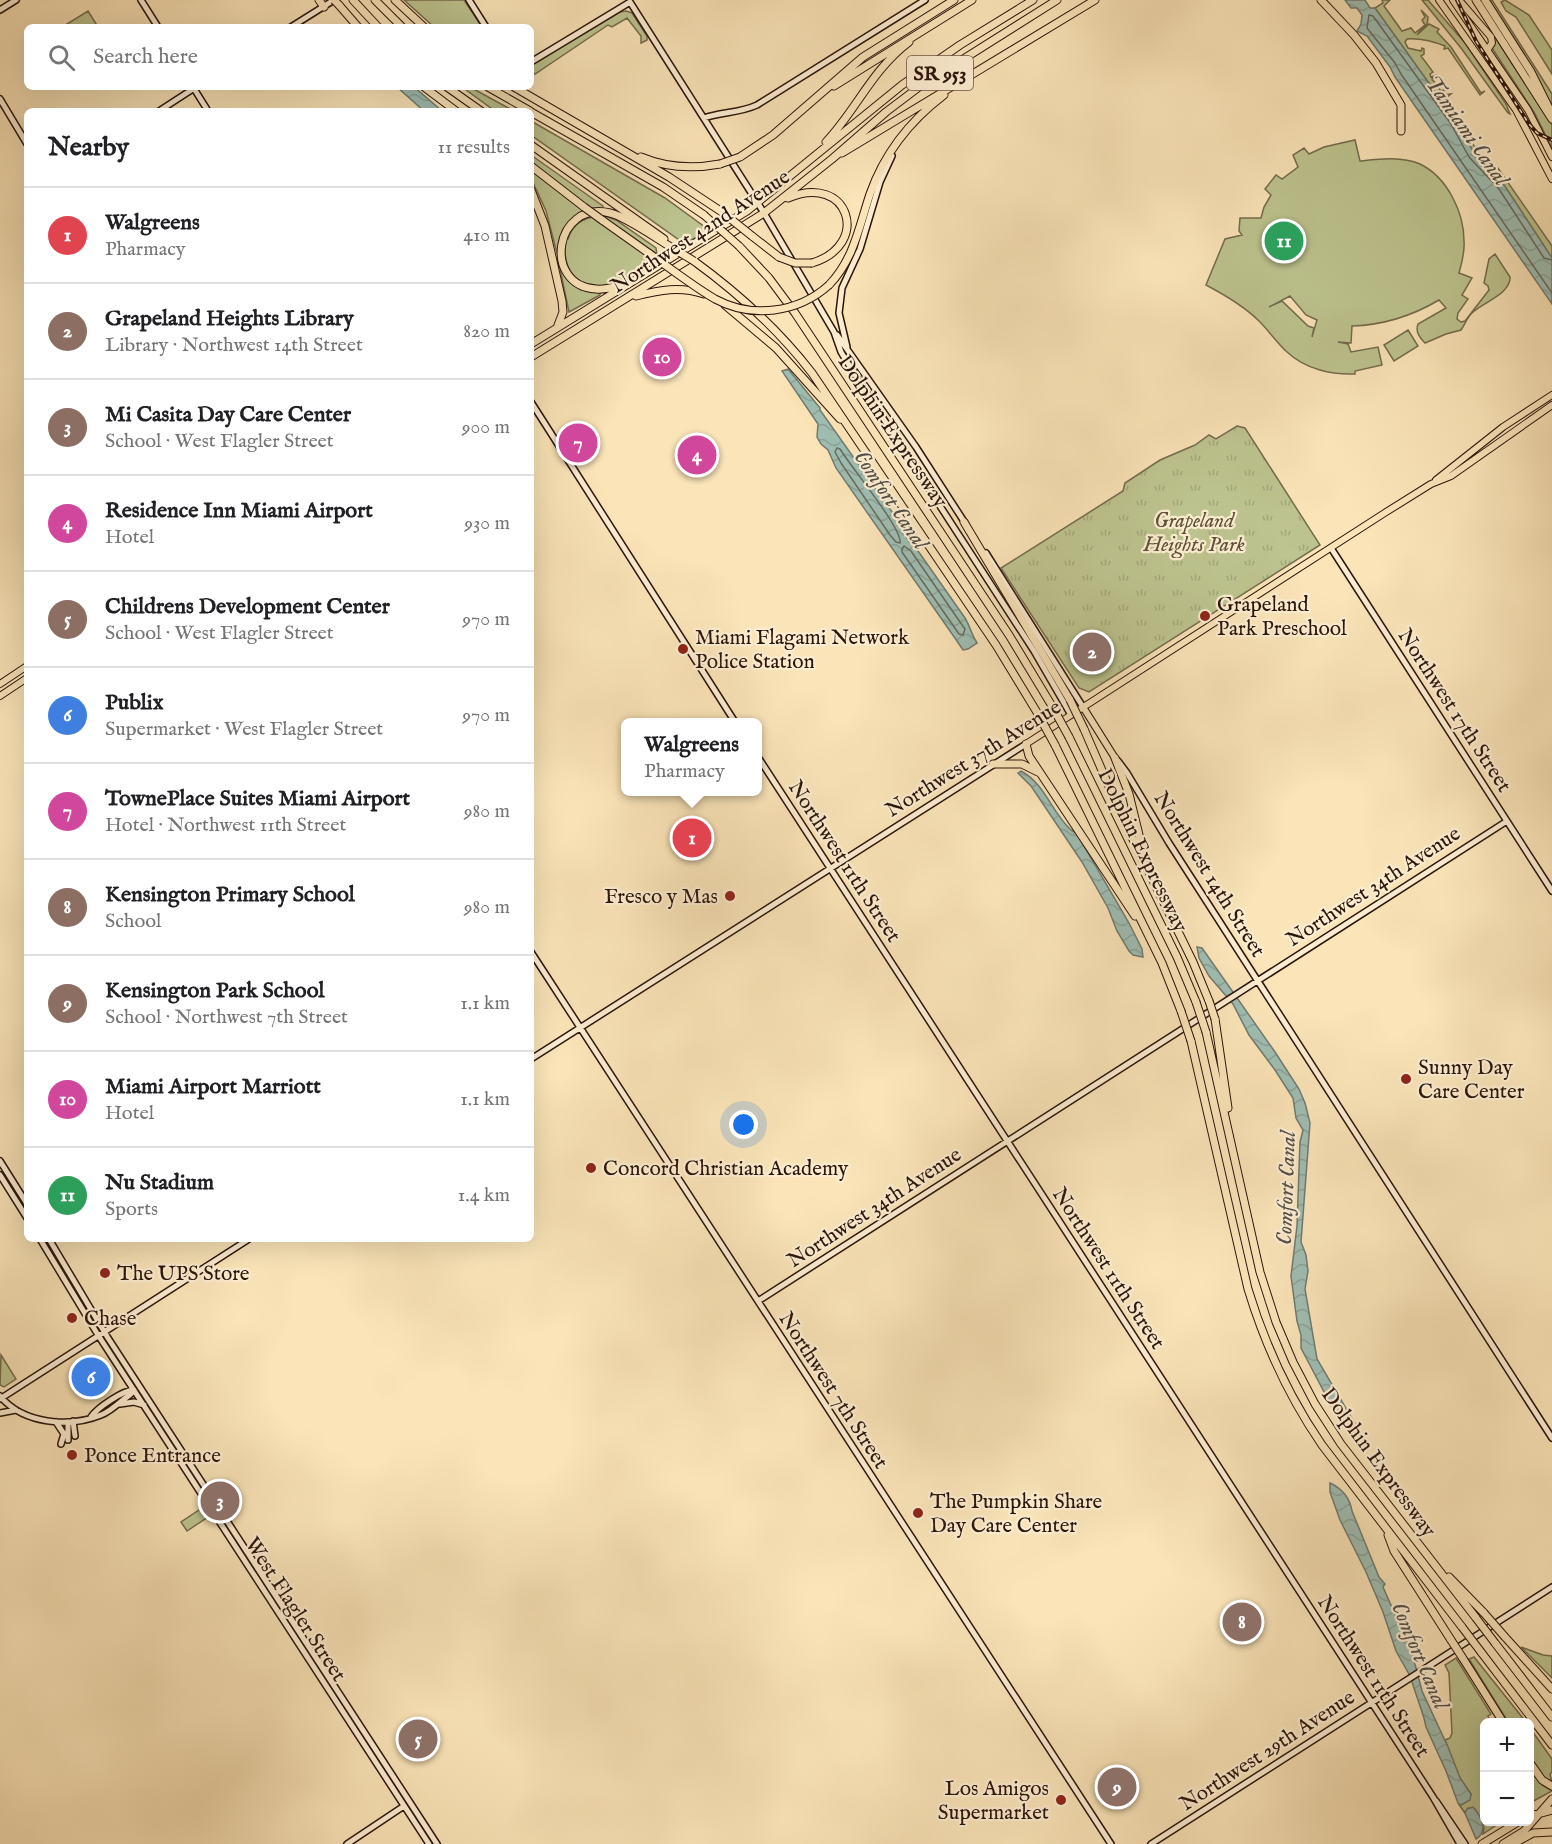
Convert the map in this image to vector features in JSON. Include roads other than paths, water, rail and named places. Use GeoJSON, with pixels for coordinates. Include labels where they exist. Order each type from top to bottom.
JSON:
{"type":"FeatureCollection","features":[{"type":"Feature","properties":{"kind":"highway"},"geometry":{"type":"LineString","coordinates":[[375,0],[399,24]]}},
{"type":"Feature","properties":{"kind":"highway"},"geometry":{"type":"LineString","coordinates":[[395,0],[421,24]]}},
{"type":"Feature","properties":{"kind":"highway"},"geometry":{"type":"LineString","coordinates":[[818,97],[840,75],[863,57],[954,0]]}},
{"type":"Feature","properties":{"kind":"highway"},"geometry":{"type":"LineString","coordinates":[[622,149],[650,161],[694,168],[720,164],[740,157],[766,140],[818,97],[858,69],[972,0]]}},
{"type":"Feature","properties":{"kind":"highway","name":"Northwest 42nd Avenue"},"geometry":{"type":"LineString","coordinates":[[534,342],[758,203],[912,78],[1033,0]]}},
{"type":"Feature","properties":{"kind":"highway","name":"Northwest 42nd Avenue"},"geometry":{"type":"LineString","coordinates":[[534,355],[764,213],[886,112],[928,81],[1057,0]]}},
{"type":"Feature","properties":{"kind":"highway"},"geometry":{"type":"LineString","coordinates":[[832,159],[1095,0]]}},
{"type":"Feature","properties":{"kind":"highway"},"geometry":{"type":"LineString","coordinates":[[1321,0],[1354,35],[1376,63],[1401,105],[1401,131]]}},
{"type":"Feature","properties":{"kind":"highway"},"geometry":{"type":"LineString","coordinates":[[1476,0],[1552,119]]}},
{"type":"Feature","properties":{"kind":"highway"},"geometry":{"type":"LineString","coordinates":[[1485,0],[1532,72],[1552,114]]}},
{"type":"Feature","properties":{"kind":"highway"},"geometry":{"type":"LineString","coordinates":[[354,1],[375,24]]}},
{"type":"Feature","properties":{"kind":"highway"},"geometry":{"type":"LineString","coordinates":[[336,2],[355,24]]}},
{"type":"Feature","properties":{"kind":"highway"},"geometry":{"type":"LineString","coordinates":[[811,158],[836,130],[881,68],[930,26]]}},
{"type":"Feature","properties":{"kind":"highway"},"geometry":{"type":"LineString","coordinates":[[534,168],[602,220],[715,299],[742,309],[759,311],[787,308],[812,298],[829,285],[849,258],[871,192],[881,168],[896,144],[914,122],[941,97],[979,71]]}},
{"type":"Feature","properties":{"kind":"highway"},"geometry":{"type":"LineString","coordinates":[[428,90],[452,108]]}},
{"type":"Feature","properties":{"kind":"highway"},"geometry":{"type":"LineString","coordinates":[[451,90],[477,108]]}},
{"type":"Feature","properties":{"kind":"highway","name":"Dolphin Expressway"},"geometry":{"type":"LineString","coordinates":[[493,90],[525,108]]}},
{"type":"Feature","properties":{"kind":"highway"},"geometry":{"type":"LineString","coordinates":[[519,90],[686,188],[722,212],[779,257],[793,262],[812,263],[832,254],[844,240],[847,223],[841,206],[827,194],[812,191],[797,194],[777,203]]}},
{"type":"Feature","properties":{"kind":"highway","name":"Dolphin Expressway"},"geometry":{"type":"LineString","coordinates":[[534,113],[663,187],[704,215],[761,269],[791,308],[1009,635],[1069,736],[1177,957],[1196,1002],[1206,1032],[1265,1288],[1293,1362],[1333,1433],[1552,1717]]}},
{"type":"Feature","properties":{"kind":"highway"},"geometry":{"type":"LineString","coordinates":[[534,147],[675,248]]}},
{"type":"Feature","properties":{"kind":"highway"},"geometry":{"type":"LineString","coordinates":[[534,198],[545,226],[563,307],[561,320],[554,330]]}},
{"type":"Feature","properties":{"kind":"highway"},"geometry":{"type":"LineString","coordinates":[[629,284],[607,289],[594,289],[582,285],[571,277],[563,263],[561,249],[564,234],[573,222],[588,213],[610,213],[675,248]]}},
{"type":"Feature","properties":{"kind":"highway","name":"Dolphin Expressway"},"geometry":{"type":"LineString","coordinates":[[675,248],[749,304],[786,342],[816,378],[1001,653],[1038,714],[1149,937],[1182,1011],[1191,1041],[1248,1288],[1267,1343],[1290,1392],[1312,1430],[1552,1745]]}},
{"type":"Feature","properties":{"kind":"highway"},"geometry":{"type":"LineString","coordinates":[[630,297],[680,288],[703,294],[729,307],[776,348],[856,436]]}},
{"type":"Feature","properties":{"kind":"highway"},"geometry":{"type":"LineString","coordinates":[[964,522],[1070,700],[1124,821],[1194,962],[1215,1019],[1234,1152]]}},
{"type":"Feature","properties":{"kind":"highway"},"geometry":{"type":"LineString","coordinates":[[1026,744],[1027,751],[1041,773],[1149,937]]}},
{"type":"Feature","properties":{"kind":"highway"},"geometry":{"type":"LineString","coordinates":[[1115,758],[1129,794],[1146,863]]}},
{"type":"Feature","properties":{"kind":"highway"},"geometry":{"type":"LineString","coordinates":[[993,764],[1022,764],[1041,773]]}},
{"type":"Feature","properties":{"kind":"highway"},"geometry":{"type":"LineString","coordinates":[[1387,1530],[1394,1551],[1500,1718]]}},
{"type":"Feature","properties":{"kind":"highway"},"geometry":{"type":"LineString","coordinates":[[1426,1554],[1484,1612],[1552,1689]]}},
{"type":"Feature","properties":{"kind":"highway"},"geometry":{"type":"LineString","coordinates":[[1534,1769],[1542,1780],[1552,1786]]}},
{"type":"Feature","properties":{"kind":"highway"},"geometry":{"type":"LineString","coordinates":[[1534,1815],[1552,1799]]}},
{"type":"Feature","properties":{"kind":"highway"},"geometry":{"type":"LineString","coordinates":[[1534,1815],[1552,1810]]}},
{"type":"Feature","properties":{"kind":"highway"},"geometry":{"type":"LineString","coordinates":[[1482,1844],[1510,1826]]}},
{"type":"Feature","properties":{"kind":"highway"},"geometry":{"type":"LineString","coordinates":[[1503,1844],[1524,1831],[1527,1826]]}},
{"type":"Feature","properties":{"kind":"highway"},"geometry":{"type":"LineString","coordinates":[[1513,1844],[1533,1833],[1552,1832]]}},
{"type":"Feature","properties":{"kind":"main road"},"geometry":{"type":"LineString","coordinates":[[1439,0],[1516,110],[1552,178]]}},
{"type":"Feature","properties":{"kind":"main road"},"geometry":{"type":"LineString","coordinates":[[1453,0],[1528,110],[1552,157]]}},
{"type":"Feature","properties":{"kind":"main road"},"geometry":{"type":"LineString","coordinates":[[1459,0],[1491,37],[1492,43],[1488,49],[1483,51],[1462,32]]}},
{"type":"Feature","properties":{"kind":"main road","name":"Northwest 37th Avenue"},"geometry":{"type":"LineString","coordinates":[[1026,744],[1431,484],[1490,437],[1552,395]]}},
{"type":"Feature","properties":{"kind":"main road","name":"Northwest 37th Avenue"},"geometry":{"type":"LineString","coordinates":[[1431,484],[1451,476],[1552,405]]}},
{"type":"Feature","properties":{"kind":"main road"},"geometry":{"type":"LineString","coordinates":[[0,684],[24,668]]}},
{"type":"Feature","properties":{"kind":"main road"},"geometry":{"type":"LineString","coordinates":[[0,696],[24,680]]}},
{"type":"Feature","properties":{"kind":"main road","name":"Northwest 14th Street"},"geometry":{"type":"LineString","coordinates":[[1083,707],[1115,758]]}},
{"type":"Feature","properties":{"kind":"street"},"geometry":{"type":"LineString","coordinates":[[0,10],[16,0]]}},
{"type":"Feature","properties":{"kind":"street"},"geometry":{"type":"LineString","coordinates":[[141,0],[156,24]]}},
{"type":"Feature","properties":{"kind":"street"},"geometry":{"type":"LineString","coordinates":[[469,0],[484,24]]}},
{"type":"Feature","properties":{"kind":"street"},"geometry":{"type":"LineString","coordinates":[[704,118],[721,112],[746,110],[757,105],[925,0]]}},
{"type":"Feature","properties":{"kind":"street"},"geometry":{"type":"LineString","coordinates":[[295,24],[322,3],[336,2]]}},
{"type":"Feature","properties":{"kind":"street","name":"Northwest 14th Street"},"geometry":{"type":"LineString","coordinates":[[534,60],[630,2],[758,203],[834,332],[1004,579],[1083,707]]}},
{"type":"Feature","properties":{"kind":"street"},"geometry":{"type":"LineString","coordinates":[[163,108],[190,90]]}},
{"type":"Feature","properties":{"kind":"street"},"geometry":{"type":"LineString","coordinates":[[196,90],[206,108]]}},
{"type":"Feature","properties":{"kind":"street"},"geometry":{"type":"LineString","coordinates":[[0,99],[24,139]]}},
{"type":"Feature","properties":{"kind":"street"},"geometry":{"type":"LineString","coordinates":[[847,348],[840,313],[842,288],[860,249],[883,174],[894,152],[914,122]]}},
{"type":"Feature","properties":{"kind":"street","name":"Northwest 14th Street"},"geometry":{"type":"LineString","coordinates":[[834,332],[841,352],[857,378],[1048,673],[1071,715]]}},
{"type":"Feature","properties":{"kind":"street"},"geometry":{"type":"LineString","coordinates":[[534,407],[732,718]]}},
{"type":"Feature","properties":{"kind":"street","name":"Northwest 17th Street"},"geometry":{"type":"LineString","coordinates":[[1330,548],[1552,891]]}},
{"type":"Feature","properties":{"kind":"street","name":"Northwest 37th Avenue"},"geometry":{"type":"LineString","coordinates":[[534,1057],[1026,744]]}},
{"type":"Feature","properties":{"kind":"street","name":"Northwest 14th Street"},"geometry":{"type":"LineString","coordinates":[[1115,758],[1128,773],[1169,843],[1552,1438]]}},
{"type":"Feature","properties":{"kind":"street","name":"Northwest 11th Street"},"geometry":{"type":"LineString","coordinates":[[762,764],[1433,1797],[1460,1844]]}},
{"type":"Feature","properties":{"kind":"street","name":"Northwest 34th Avenue"},"geometry":{"type":"LineString","coordinates":[[758,1301],[1507,821]]}},
{"type":"Feature","properties":{"kind":"street","name":"Northwest 7th Street"},"geometry":{"type":"LineString","coordinates":[[534,957],[1111,1844]]}},
{"type":"Feature","properties":{"kind":"street"},"geometry":{"type":"LineString","coordinates":[[0,1162],[24,1199]]}},
{"type":"Feature","properties":{"kind":"street"},"geometry":{"type":"LineString","coordinates":[[0,1175],[24,1213]]}},
{"type":"Feature","properties":{"kind":"street"},"geometry":{"type":"LineString","coordinates":[[20,1207],[24,1210]]}},
{"type":"Feature","properties":{"kind":"street","name":"West Flagler Street"},"geometry":{"type":"LineString","coordinates":[[42,1242],[98,1335],[429,1844]]}},
{"type":"Feature","properties":{"kind":"street","name":"West Flagler Street"},"geometry":{"type":"LineString","coordinates":[[51,1242],[104,1331],[437,1844]]}},
{"type":"Feature","properties":{"kind":"street"},"geometry":{"type":"LineString","coordinates":[[134,1390],[119,1404],[98,1416],[71,1422],[56,1422],[32,1417],[16,1410],[0,1398],[244,1242]]}},
{"type":"Feature","properties":{"kind":"street"},"geometry":{"type":"LineString","coordinates":[[118,1396],[126,1377]]}},
{"type":"Feature","properties":{"kind":"street"},"geometry":{"type":"LineString","coordinates":[[90,1417],[95,1411],[118,1396],[134,1390]]}},
{"type":"Feature","properties":{"kind":"street"},"geometry":{"type":"LineString","coordinates":[[119,1404],[134,1402],[144,1405]]}},
{"type":"Feature","properties":{"kind":"street"},"geometry":{"type":"LineString","coordinates":[[0,1413],[16,1410]]}},
{"type":"Feature","properties":{"kind":"street"},"geometry":{"type":"LineString","coordinates":[[56,1422],[64,1434],[61,1444]]}},
{"type":"Feature","properties":{"kind":"street"},"geometry":{"type":"LineString","coordinates":[[71,1422],[75,1436]]}},
{"type":"Feature","properties":{"kind":"street"},"geometry":{"type":"LineString","coordinates":[[68,1440],[71,1422]]}},
{"type":"Feature","properties":{"kind":"street","name":"Northwest 29th Avenue"},"geometry":{"type":"LineString","coordinates":[[1151,1844],[1552,1587]]}},
{"type":"Feature","properties":{"kind":"street"},"geometry":{"type":"LineString","coordinates":[[347,1844],[404,1806],[405,1796]]}},
{"type":"Feature","properties":{"kind":"street","name":"Northwest 11th Street"},"geometry":{"type":"LineString","coordinates":[[1433,1797],[1466,1844]]}},
{"type":"Feature","properties":{"kind":"street"},"geometry":{"type":"LineString","coordinates":[[423,1836],[426,1827]]}},
{"type":"Feature","properties":{"kind":"water"},"geometry":{"type":"Polygon","coordinates":[[[1345,0],[1365,0],[1370,8],[1375,8],[1456,121],[1474,153],[1504,185],[1552,258],[1552,304],[1390,67],[1367,36],[1357,31],[1362,15],[1357,8],[1351,8],[1345,0]]]}},
{"type":"Feature","properties":{"kind":"water"},"geometry":{"type":"Polygon","coordinates":[[[400,90],[418,90],[438,108],[421,108],[400,90]]]}},
{"type":"Feature","properties":{"kind":"water"},"geometry":{"type":"Polygon","coordinates":[[[788,369],[820,408],[895,516],[909,542],[916,548],[965,618],[977,643],[968,649],[963,650],[836,468],[828,450],[817,437],[818,424],[782,371],[788,369]]]}},
{"type":"Feature","properties":{"kind":"water"},"geometry":{"type":"Polygon","coordinates":[[[1021,771],[1036,783],[1063,822],[1077,834],[1129,923],[1142,949],[1143,957],[1133,955],[1129,951],[1082,862],[1031,786],[1018,773],[1021,771]]]}},
{"type":"Feature","properties":{"kind":"water"},"geometry":{"type":"Polygon","coordinates":[[[1197,947],[1202,948],[1275,1052],[1299,1089],[1305,1103],[1310,1123],[1301,1242],[1306,1255],[1308,1271],[1305,1289],[1317,1359],[1357,1427],[1361,1443],[1352,1438],[1352,1433],[1332,1407],[1301,1348],[1291,1276],[1297,1226],[1300,1142],[1303,1130],[1296,1118],[1293,1098],[1249,1035],[1233,1004],[1209,976],[1199,958],[1197,947]]]}},
{"type":"Feature","properties":{"kind":"water"},"geometry":{"type":"Polygon","coordinates":[[[1330,1483],[1342,1491],[1350,1502],[1412,1653],[1422,1691],[1460,1778],[1471,1794],[1470,1800],[1461,1805],[1458,1803],[1426,1727],[1410,1676],[1396,1651],[1383,1612],[1340,1520],[1330,1492],[1330,1483]]]}},
{"type":"Feature","properties":{"kind":"water"},"geometry":{"type":"Polygon","coordinates":[[[1473,1807],[1480,1817],[1480,1826],[1483,1828],[1476,1839],[1465,1813],[1467,1809],[1473,1807]]]}},
{"type":"Feature","properties":{"kind":"railway"},"geometry":{"type":"LineString","coordinates":[[1457,0],[1476,41],[1529,124],[1537,133],[1552,140]]}},
{"type":"Feature","properties":{"kind":"place","name":"Nu Stadium"},"geometry":{"type":"Point","coordinates":[1284,241]}},
{"type":"Feature","properties":{"kind":"place","name":"Miami Airport Marriott"},"geometry":{"type":"Point","coordinates":[662,357]}},
{"type":"Feature","properties":{"kind":"place","name":"TownePlace Suites Miami Airport"},"geometry":{"type":"Point","coordinates":[578,443]}},
{"type":"Feature","properties":{"kind":"place","name":"Residence Inn Miami Airport"},"geometry":{"type":"Point","coordinates":[697,455]}},
{"type":"Feature","properties":{"kind":"place","name":"Grapeland Park Preschool"},"geometry":{"type":"Point","coordinates":[1205,616]}},
{"type":"Feature","properties":{"kind":"place","name":"Miami Flagami Network Police Station"},"geometry":{"type":"Point","coordinates":[683,649]}},
{"type":"Feature","properties":{"kind":"place","name":"Grapeland Heights Library"},"geometry":{"type":"Point","coordinates":[1092,652]}},
{"type":"Feature","properties":{"kind":"place","name":"Walgreens"},"geometry":{"type":"Point","coordinates":[692,838]}},
{"type":"Feature","properties":{"kind":"place","name":"Fresco y Mas"},"geometry":{"type":"Point","coordinates":[730,896]}},
{"type":"Feature","properties":{"kind":"place","name":"Sunny Day Care Center"},"geometry":{"type":"Point","coordinates":[1406,1079]}},
{"type":"Feature","properties":{"kind":"place","name":"Concord Christian Academy"},"geometry":{"type":"Point","coordinates":[591,1168]}},
{"type":"Feature","properties":{"kind":"place","name":"The UPS Store"},"geometry":{"type":"Point","coordinates":[105,1273]}},
{"type":"Feature","properties":{"kind":"place","name":"Chase"},"geometry":{"type":"Point","coordinates":[72,1318]}},
{"type":"Feature","properties":{"kind":"place","name":"Publix"},"geometry":{"type":"Point","coordinates":[91,1377]}},
{"type":"Feature","properties":{"kind":"place","name":"Ponce Entrance"},"geometry":{"type":"Point","coordinates":[72,1455]}},
{"type":"Feature","properties":{"kind":"place","name":"Mi Casita Day Care Center"},"geometry":{"type":"Point","coordinates":[220,1501]}},
{"type":"Feature","properties":{"kind":"place","name":"The Pumpkin Share Day Care Center"},"geometry":{"type":"Point","coordinates":[918,1513]}},
{"type":"Feature","properties":{"kind":"place","name":"Kensington Primary School"},"geometry":{"type":"Point","coordinates":[1242,1622]}},
{"type":"Feature","properties":{"kind":"place","name":"Childrens Development Center"},"geometry":{"type":"Point","coordinates":[418,1739]}},
{"type":"Feature","properties":{"kind":"place","name":"Kensington Park School"},"geometry":{"type":"Point","coordinates":[1117,1787]}},
{"type":"Feature","properties":{"kind":"place","name":"Los Amigos Supermarket"},"geometry":{"type":"Point","coordinates":[1061,1800]}},
{"type":"Feature","properties":{"kind":"water label","name":"Tamiami Canal"},"geometry":{"type":"Point","coordinates":[1468,130]}},
{"type":"Feature","properties":{"kind":"water label","name":"Comfort Canal"},"geometry":{"type":"Point","coordinates":[892,499]}},
{"type":"Feature","properties":{"kind":"water label","name":"Comfort Canal"},"geometry":{"type":"Point","coordinates":[1285,1188]}},
{"type":"Feature","properties":{"kind":"water label","name":"Comfort Canal"},"geometry":{"type":"Point","coordinates":[1421,1655]}},
{"type":"Feature","properties":{"kind":"park label","name":"Grapeland Heights Park"},"geometry":{"type":"Point","coordinates":[1194,532]}}]}
